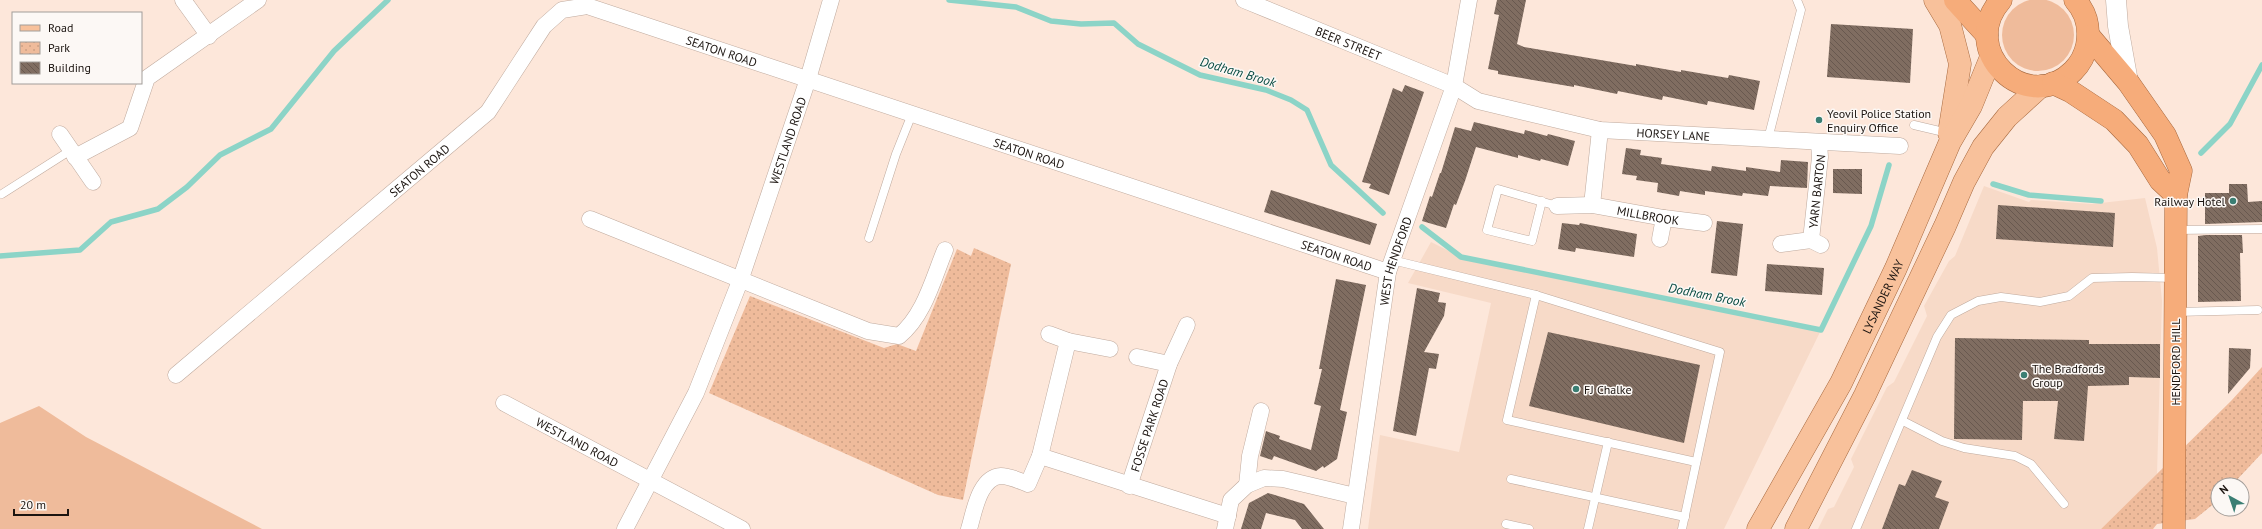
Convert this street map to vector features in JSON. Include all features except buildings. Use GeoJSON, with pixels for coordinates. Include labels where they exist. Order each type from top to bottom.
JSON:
{"type":"FeatureCollection","features":[{"type":"Feature","properties":{"kind":"highway"},"geometry":{"type":"LineString","coordinates":[[1955,0],[1987,35]]}},
{"type":"Feature","properties":{"kind":"highway"},"geometry":{"type":"LineString","coordinates":[[2001,0],[1995,7],[1989,20],[1987,35],[1992,57],[1998,67],[2017,82],[2047,85],[2081,98],[2114,120],[2138,144],[2160,180],[2176,195]]}},
{"type":"Feature","properties":{"kind":"highway"},"geometry":{"type":"LineString","coordinates":[[2047,85],[2067,76],[2079,65],[2086,52],[2089,36],[2083,4]]}},
{"type":"Feature","properties":{"kind":"highway","name":"HENDFORD HILL"},"geometry":{"type":"LineString","coordinates":[[2089,36],[2128,82],[2165,135],[2181,171],[2176,195],[2174,529]]}},
{"type":"Feature","properties":{"kind":"main road"},"geometry":{"type":"LineString","coordinates":[[1935,0],[1950,26],[1960,64],[1950,138]]}},
{"type":"Feature","properties":{"kind":"main road","name":"LYSANDER WAY"},"geometry":{"type":"LineString","coordinates":[[1758,529],[1841,383],[1896,268],[1950,138],[1971,106],[1992,57]]}},
{"type":"Feature","properties":{"kind":"main road"},"geometry":{"type":"LineString","coordinates":[[1796,529],[1866,395],[1964,182],[1979,154],[2007,117],[2047,85]]}},
{"type":"Feature","properties":{"kind":"street"},"geometry":{"type":"LineString","coordinates":[[183,0],[208,36]]}},
{"type":"Feature","properties":{"kind":"street"},"geometry":{"type":"LineString","coordinates":[[73,154],[130,128],[147,78],[258,0]]}},
{"type":"Feature","properties":{"kind":"street","name":"WESTLAND ROAD"},"geometry":{"type":"LineString","coordinates":[[625,529],[696,393],[740,281],[808,79],[831,0]]}},
{"type":"Feature","properties":{"kind":"street","name":"BEER STREET"},"geometry":{"type":"LineString","coordinates":[[1244,0],[1454,86]]}},
{"type":"Feature","properties":{"kind":"street","name":"WEST HENDFORD"},"geometry":{"type":"LineString","coordinates":[[1352,529],[1355,496],[1390,266],[1454,86],[1469,0]]}},
{"type":"Feature","properties":{"kind":"street"},"geometry":{"type":"LineString","coordinates":[[2116,0],[2118,26],[2128,82]]}},
{"type":"Feature","properties":{"kind":"street","name":"SEATON ROAD"},"geometry":{"type":"LineString","coordinates":[[176,375],[488,112],[544,26],[562,10],[587,6],[912,114],[1390,266]]}},
{"type":"Feature","properties":{"kind":"street","name":"HORSEY LANE"},"geometry":{"type":"LineString","coordinates":[[1454,86],[1478,100],[1600,130],[1819,143],[1900,146]]}},
{"type":"Feature","properties":{"kind":"street"},"geometry":{"type":"LineString","coordinates":[[1592,205],[1600,130]]}},
{"type":"Feature","properties":{"kind":"street"},"geometry":{"type":"LineString","coordinates":[[60,134],[93,182]]}},
{"type":"Feature","properties":{"kind":"street","name":"YARN BARTON"},"geometry":{"type":"LineString","coordinates":[[1781,244],[1816,242],[1820,156],[1819,143]]}},
{"type":"Feature","properties":{"kind":"street","name":"MILLBROOK"},"geometry":{"type":"LineString","coordinates":[[1549,204],[1592,205],[1664,218],[1704,223]]}},
{"type":"Feature","properties":{"kind":"street"},"geometry":{"type":"LineString","coordinates":[[1660,239],[1664,218]]}},
{"type":"Feature","properties":{"kind":"street"},"geometry":{"type":"LineString","coordinates":[[590,219],[740,281],[868,331],[898,336],[910,327],[919,312],[945,250]]}},
{"type":"Feature","properties":{"kind":"street","name":"FOSSE PARK ROAD"},"geometry":{"type":"LineString","coordinates":[[1129,486],[1169,364],[1187,325]]}},
{"type":"Feature","properties":{"kind":"street"},"geometry":{"type":"LineString","coordinates":[[1049,334],[1068,341],[1110,349]]}},
{"type":"Feature","properties":{"kind":"street"},"geometry":{"type":"LineString","coordinates":[[969,529],[980,496],[991,479],[1001,476],[1028,484],[1040,456],[1068,341]]}},
{"type":"Feature","properties":{"kind":"street","name":"FOSSE PARK ROAD"},"geometry":{"type":"LineString","coordinates":[[1137,357],[1169,364]]}},
{"type":"Feature","properties":{"kind":"street","name":"WESTLAND ROAD"},"geometry":{"type":"LineString","coordinates":[[504,403],[650,482],[742,529]]}},
{"type":"Feature","properties":{"kind":"street"},"geometry":{"type":"LineString","coordinates":[[1247,485],[1250,456],[1261,411]]}},
{"type":"Feature","properties":{"kind":"street","name":"FOSSE PARK ROAD"},"geometry":{"type":"LineString","coordinates":[[1040,456],[1129,486],[1226,522],[1231,500],[1247,485],[1264,478],[1283,479],[1355,496]]}},
{"type":"Feature","properties":{"kind":"lane"},"geometry":{"type":"LineString","coordinates":[[1768,139],[1801,10],[1797,0]]}},
{"type":"Feature","properties":{"kind":"lane"},"geometry":{"type":"LineString","coordinates":[[869,238],[896,154],[912,114]]}},
{"type":"Feature","properties":{"kind":"lane"},"geometry":{"type":"LineString","coordinates":[[1914,125],[1950,138]]}},
{"type":"Feature","properties":{"kind":"lane"},"geometry":{"type":"LineString","coordinates":[[2,194],[73,154]]}},
{"type":"Feature","properties":{"kind":"lane"},"geometry":{"type":"LineString","coordinates":[[1498,189],[1549,204],[1532,241],[1487,230],[1498,189]]}},
{"type":"Feature","properties":{"kind":"lane"},"geometry":{"type":"LineString","coordinates":[[2176,230],[2262,229]]}},
{"type":"Feature","properties":{"kind":"lane"},"geometry":{"type":"LineString","coordinates":[[1390,266],[1536,295],[1720,352],[1682,529]]}},
{"type":"Feature","properties":{"kind":"lane"},"geometry":{"type":"LineString","coordinates":[[1856,529],[1937,337],[1951,315],[1978,301],[2001,297],[2040,302],[2069,296],[2092,278],[2176,278]]}},
{"type":"Feature","properties":{"kind":"lane"},"geometry":{"type":"LineString","coordinates":[[1536,295],[1506,420],[1696,462]]}},
{"type":"Feature","properties":{"kind":"lane"},"geometry":{"type":"LineString","coordinates":[[2176,312],[2258,310]]}},
{"type":"Feature","properties":{"kind":"lane"},"geometry":{"type":"LineString","coordinates":[[1902,421],[1942,441],[1964,448],[2015,456],[2031,464],[2064,504]]}},
{"type":"Feature","properties":{"kind":"lane"},"geometry":{"type":"LineString","coordinates":[[1588,529],[1608,442]]}},
{"type":"Feature","properties":{"kind":"lane"},"geometry":{"type":"LineString","coordinates":[[1511,479],[1685,516]]}},
{"type":"Feature","properties":{"kind":"lane"},"geometry":{"type":"LineString","coordinates":[[1506,524],[1528,529]]}},
{"type":"Feature","properties":{"kind":"shaded area"},"geometry":{"type":"Polygon","coordinates":[[[1984,186],[2029,202],[2031,200],[2092,204],[2145,198],[2157,248],[2162,301],[2157,474],[2101,529],[1818,529],[1828,509],[1834,507],[1854,467],[1851,459],[1887,387],[1894,382],[1927,316],[1924,306],[1949,261],[1955,256],[1984,186]]]}},
{"type":"Feature","properties":{"kind":"shaded area"},"geometry":{"type":"Polygon","coordinates":[[[1431,242],[1461,257],[1821,330],[1724,529],[1368,529],[1380,435],[1459,452],[1491,303],[1408,283],[1431,242]]]}},
{"type":"Feature","properties":{"kind":"green space"},"geometry":{"type":"Polygon","coordinates":[[[2038,-1],[2052,2],[2064,9],[2071,21],[2074,35],[2071,49],[2064,61],[2052,68],[2038,71],[2024,68],[2012,61],[2005,49],[2002,35],[2005,21],[2012,9],[2024,2],[2038,-1]]]}},
{"type":"Feature","properties":{"kind":"green space"},"geometry":{"type":"Polygon","coordinates":[[[974,248],[1011,264],[963,500],[938,495],[709,393],[750,296],[884,348],[897,344],[916,351],[957,249],[971,256],[974,248]]]}},
{"type":"Feature","properties":{"kind":"green space"},"geometry":{"type":"Polygon","coordinates":[[[2262,367],[2262,453],[2240,477],[2210,477],[2210,507],[2195,519],[2157,524],[2153,529],[2101,529],[2231,401],[2262,367]]]}},
{"type":"Feature","properties":{"kind":"green space"},"geometry":{"type":"Polygon","coordinates":[[[39,406],[86,437],[262,529],[0,529],[0,423],[39,406]]]}},
{"type":"Feature","properties":{"kind":"waterway"},"geometry":{"type":"LineString","coordinates":[[0,256],[80,250],[111,222],[158,209],[187,187],[220,155],[271,129],[334,51],[388,0]]}},
{"type":"Feature","properties":{"kind":"waterway","name":"Dodham Brook"},"geometry":{"type":"LineString","coordinates":[[949,0],[1016,7],[1051,21],[1081,24],[1114,23],[1138,44],[1200,75],[1266,90],[1291,100],[1307,110],[1331,165],[1383,213]]}},
{"type":"Feature","properties":{"kind":"waterway","name":"Dodham Brook"},"geometry":{"type":"LineString","coordinates":[[2201,153],[2230,124],[2262,65]]}},
{"type":"Feature","properties":{"kind":"waterway","name":"Dodham Brook"},"geometry":{"type":"LineString","coordinates":[[1422,227],[1461,257],[1821,330],[1871,226],[1889,165]]}},
{"type":"Feature","properties":{"kind":"waterway"},"geometry":{"type":"LineString","coordinates":[[1993,184],[2029,195],[2101,201]]}},
{"type":"Feature","properties":{"kind":"place","name":"Yeovil Police Station Enquiry Office"},"geometry":{"type":"Point","coordinates":[1819,120]}},
{"type":"Feature","properties":{"kind":"place","name":"Railway Hotel"},"geometry":{"type":"Point","coordinates":[2233,201]}},
{"type":"Feature","properties":{"kind":"place","name":"The Bradfords Group"},"geometry":{"type":"Point","coordinates":[2024,375]}},
{"type":"Feature","properties":{"kind":"place","name":"FJ Chalke"},"geometry":{"type":"Point","coordinates":[1576,389]}}]}
